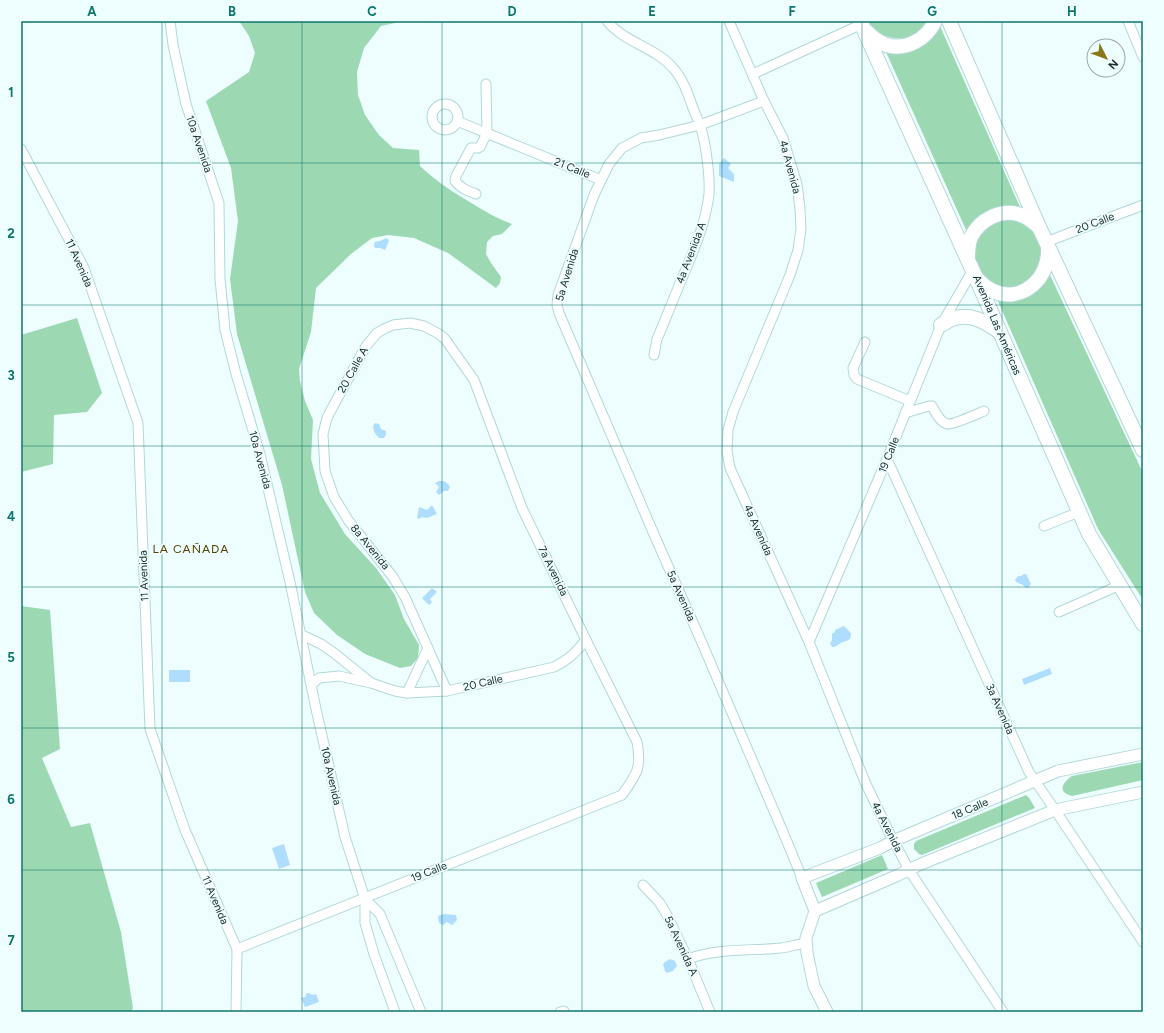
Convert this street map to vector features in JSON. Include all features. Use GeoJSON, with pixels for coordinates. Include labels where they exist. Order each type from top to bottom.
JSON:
{"type":"FeatureCollection","features":[{"type":"Feature","properties":{"kind":"main road"},"geometry":{"type":"LineString","coordinates":[[862,25],[874,39],[886,45],[899,46],[912,44],[921,39],[929,32],[935,21]]}},
{"type":"Feature","properties":{"kind":"main road"},"geometry":{"type":"LineString","coordinates":[[949,21],[1039,227],[1143,450]]}},
{"type":"Feature","properties":{"kind":"main road","name":"Avenida Las Américas"},"geometry":{"type":"LineString","coordinates":[[862,25],[973,270],[1089,534],[1143,624]]}},
{"type":"Feature","properties":{"kind":"main road"},"geometry":{"type":"LineString","coordinates":[[1039,227],[1030,219],[1020,214],[1008,212],[997,214],[986,219],[977,227],[971,237],[968,248],[973,270],[985,287],[994,292],[1004,294],[1025,290],[1034,285],[1045,270],[1048,262],[1047,244]]}},
{"type":"Feature","properties":{"kind":"main road"},"geometry":{"type":"LineString","coordinates":[[941,325],[954,318],[964,316],[981,320],[1000,332]]}},
{"type":"Feature","properties":{"kind":"street","name":"10a Avenida"},"geometry":{"type":"LineString","coordinates":[[170,21],[173,45],[186,104],[219,203],[220,279],[225,330],[236,374],[260,454],[302,635],[316,710],[345,837],[364,898],[365,923],[374,954],[395,1012]]}},
{"type":"Feature","properties":{"kind":"street","name":"4a Avenida A"},"geometry":{"type":"LineString","coordinates":[[608,21],[624,36],[657,54],[674,69],[685,87],[700,125],[704,140],[709,180],[707,207],[700,233],[657,339],[654,355]]}},
{"type":"Feature","properties":{"kind":"street","name":"4a Avenida"},"geometry":{"type":"LineString","coordinates":[[730,21],[764,101],[783,138],[797,184],[801,229],[798,250],[790,275],[733,412],[728,430],[727,451],[730,468],[809,642],[865,782],[893,841],[909,870],[1003,1012]]}},
{"type":"Feature","properties":{"kind":"street"},"geometry":{"type":"LineString","coordinates":[[1128,21],[1143,57]]}},
{"type":"Feature","properties":{"kind":"street"},"geometry":{"type":"LineString","coordinates":[[753,74],[862,25]]}},
{"type":"Feature","properties":{"kind":"street"},"geometry":{"type":"LineString","coordinates":[[476,194],[461,187],[455,181],[456,176],[471,148],[480,147],[486,133],[486,84]]}},
{"type":"Feature","properties":{"kind":"street","name":"21 Calle"},"geometry":{"type":"LineString","coordinates":[[457,121],[601,180],[609,164],[622,148],[641,138],[700,125],[764,101]]}},
{"type":"Feature","properties":{"kind":"street","name":"11 Avenida"},"geometry":{"type":"LineString","coordinates":[[21,149],[84,268],[138,423],[150,729],[185,830],[237,949],[236,1012]]}},
{"type":"Feature","properties":{"kind":"street","name":"5a Avenida"},"geometry":{"type":"LineString","coordinates":[[601,180],[594,195],[558,294],[557,305],[559,313],[783,832],[815,911]]}},
{"type":"Feature","properties":{"kind":"street","name":"20 Calle"},"geometry":{"type":"LineString","coordinates":[[1047,244],[1143,205]]}},
{"type":"Feature","properties":{"kind":"street","name":"19 Calle"},"geometry":{"type":"LineString","coordinates":[[809,642],[887,459],[941,325],[973,270]]}},
{"type":"Feature","properties":{"kind":"street","name":"20 Calle A"},"geometry":{"type":"LineString","coordinates":[[323,443],[323,434],[330,412],[366,346],[377,334],[393,325],[410,323],[418,324],[432,329],[450,346]]}},
{"type":"Feature","properties":{"kind":"street"},"geometry":{"type":"LineString","coordinates":[[865,342],[853,368],[854,375],[857,379],[910,401]]}},
{"type":"Feature","properties":{"kind":"street","name":"7a Avenida"},"geometry":{"type":"LineString","coordinates":[[450,346],[474,380],[522,508],[637,742],[640,755],[639,768],[632,782],[622,795]]}},
{"type":"Feature","properties":{"kind":"street"},"geometry":{"type":"LineString","coordinates":[[906,413],[932,406],[942,421],[947,424],[953,424],[984,412]]}},
{"type":"Feature","properties":{"kind":"street","name":"8a Avenida"},"geometry":{"type":"LineString","coordinates":[[323,443],[324,471],[334,497],[348,520],[393,576],[405,597],[447,691]]}},
{"type":"Feature","properties":{"kind":"street","name":"3a Avenida"},"geometry":{"type":"LineString","coordinates":[[887,459],[1029,772],[1143,942]]}},
{"type":"Feature","properties":{"kind":"street"},"geometry":{"type":"LineString","coordinates":[[1044,526],[1079,512]]}},
{"type":"Feature","properties":{"kind":"street"},"geometry":{"type":"LineString","coordinates":[[1059,612],[1120,585]]}},
{"type":"Feature","properties":{"kind":"street","name":"20 Calle"},"geometry":{"type":"LineString","coordinates":[[302,635],[334,652],[371,682]]}},
{"type":"Feature","properties":{"kind":"street","name":"20 Calle"},"geometry":{"type":"LineString","coordinates":[[312,684],[319,678],[339,676],[371,682],[395,691],[407,693],[447,691],[554,667],[566,661],[586,640]]}},
{"type":"Feature","properties":{"kind":"street"},"geometry":{"type":"LineString","coordinates":[[407,693],[428,648]]}},
{"type":"Feature","properties":{"kind":"street","name":"18 Calle"},"geometry":{"type":"LineString","coordinates":[[802,878],[880,848],[893,841],[1058,771],[1143,754]]}},
{"type":"Feature","properties":{"kind":"street"},"geometry":{"type":"LineString","coordinates":[[827,1012],[814,986],[806,953],[806,942],[809,927],[815,911],[921,864],[1055,810],[1143,792]]}},
{"type":"Feature","properties":{"kind":"street","name":"19 Calle"},"geometry":{"type":"LineString","coordinates":[[237,949],[622,795]]}},
{"type":"Feature","properties":{"kind":"street","name":"5a Avenida A"},"geometry":{"type":"LineString","coordinates":[[643,885],[659,902],[666,913],[688,959],[710,1012]]}},
{"type":"Feature","properties":{"kind":"street","name":"10a Avenida"},"geometry":{"type":"LineString","coordinates":[[364,898],[380,914],[421,1012]]}},
{"type":"Feature","properties":{"kind":"street"},"geometry":{"type":"LineString","coordinates":[[688,959],[694,956],[730,950],[783,948],[806,942]]}},
{"type":"Feature","properties":{"kind":"green space"},"geometry":{"type":"Polygon","coordinates":[[[239,21],[404,21],[381,26],[364,48],[357,72],[358,95],[365,115],[379,135],[393,148],[419,150],[420,166],[433,177],[452,191],[483,210],[512,224],[502,234],[493,236],[487,242],[486,254],[501,277],[500,283],[496,288],[448,253],[414,238],[388,235],[372,238],[351,254],[316,288],[311,332],[299,369],[300,381],[305,401],[313,420],[311,459],[320,493],[345,534],[376,568],[395,595],[404,619],[419,645],[418,658],[411,666],[400,668],[365,654],[337,635],[314,613],[305,592],[282,485],[237,334],[230,279],[238,221],[231,168],[206,101],[249,72],[255,53],[249,36],[239,21]]]}},
{"type":"Feature","properties":{"kind":"green space"},"geometry":{"type":"Polygon","coordinates":[[[868,21],[927,21],[922,29],[914,34],[898,38],[881,34],[873,28],[868,21]]]}},
{"type":"Feature","properties":{"kind":"green space"},"geometry":{"type":"Polygon","coordinates":[[[940,26],[1020,207],[1011,206],[989,210],[977,219],[967,232],[886,52],[903,52],[918,48],[930,40],[940,26]]]}},
{"type":"Feature","properties":{"kind":"green space"},"geometry":{"type":"Polygon","coordinates":[[[1011,218],[1028,224],[1040,238],[1043,257],[1031,281],[1014,289],[995,287],[975,269],[974,241],[985,226],[1011,218]]]}},
{"type":"Feature","properties":{"kind":"green space"},"geometry":{"type":"Polygon","coordinates":[[[1050,275],[1143,473],[1143,600],[1098,529],[997,299],[1028,296],[1039,289],[1050,275]]]}},
{"type":"Feature","properties":{"kind":"green space"},"geometry":{"type":"Polygon","coordinates":[[[77,318],[102,393],[87,412],[54,415],[53,464],[21,472],[21,335],[77,318]]]}},
{"type":"Feature","properties":{"kind":"green space"},"geometry":{"type":"Polygon","coordinates":[[[21,606],[50,610],[60,749],[42,758],[71,827],[90,823],[121,932],[133,1008],[131,1012],[21,1012],[21,606]]]}},
{"type":"Feature","properties":{"kind":"green space"},"geometry":{"type":"Polygon","coordinates":[[[1143,762],[1143,780],[1072,796],[1063,790],[1064,784],[1072,776],[1143,762]]]}},
{"type":"Feature","properties":{"kind":"green space"},"geometry":{"type":"Polygon","coordinates":[[[1026,795],[1035,808],[922,855],[914,849],[914,844],[916,841],[1026,795]]]}},
{"type":"Feature","properties":{"kind":"green space"},"geometry":{"type":"Polygon","coordinates":[[[882,855],[888,869],[822,897],[816,883],[882,855]]]}},
{"type":"Feature","properties":{"kind":"water"},"geometry":{"type":"Polygon","coordinates":[[[724,158],[731,164],[728,168],[734,174],[734,182],[719,176],[719,164],[724,158]]]}},
{"type":"Feature","properties":{"kind":"water"},"geometry":{"type":"Polygon","coordinates":[[[386,238],[389,241],[385,250],[375,248],[375,242],[386,238]]]}},
{"type":"Feature","properties":{"kind":"water"},"geometry":{"type":"Polygon","coordinates":[[[375,423],[379,424],[381,429],[386,431],[384,438],[379,438],[374,432],[373,426],[375,423]]]}},
{"type":"Feature","properties":{"kind":"water"},"geometry":{"type":"Polygon","coordinates":[[[444,481],[450,487],[448,491],[444,491],[439,495],[436,492],[439,487],[435,483],[444,481]]]}},
{"type":"Feature","properties":{"kind":"water"},"geometry":{"type":"Polygon","coordinates":[[[432,505],[437,514],[427,518],[417,518],[419,507],[427,510],[432,505]]]}},
{"type":"Feature","properties":{"kind":"water"},"geometry":{"type":"Polygon","coordinates":[[[1026,574],[1031,584],[1028,588],[1015,580],[1018,576],[1026,574]]]}},
{"type":"Feature","properties":{"kind":"water"},"geometry":{"type":"Polygon","coordinates":[[[432,588],[437,592],[430,599],[432,602],[429,605],[422,598],[432,588]]]}},
{"type":"Feature","properties":{"kind":"water"},"geometry":{"type":"Polygon","coordinates":[[[844,626],[851,633],[851,637],[835,647],[832,647],[830,643],[832,640],[832,634],[835,630],[844,626]]]}},
{"type":"Feature","properties":{"kind":"water"},"geometry":{"type":"Polygon","coordinates":[[[1050,668],[1052,674],[1024,685],[1022,679],[1050,668]]]}},
{"type":"Feature","properties":{"kind":"water"},"geometry":{"type":"Polygon","coordinates":[[[169,670],[190,670],[190,682],[169,682],[169,670]]]}},
{"type":"Feature","properties":{"kind":"water"},"geometry":{"type":"Polygon","coordinates":[[[284,844],[290,865],[279,869],[272,848],[284,844]]]}},
{"type":"Feature","properties":{"kind":"water"},"geometry":{"type":"Polygon","coordinates":[[[444,914],[456,915],[457,920],[452,925],[447,922],[443,925],[439,923],[438,916],[444,914]]]}},
{"type":"Feature","properties":{"kind":"water"},"geometry":{"type":"Polygon","coordinates":[[[670,959],[675,961],[677,966],[673,971],[667,973],[663,964],[670,959]]]}},
{"type":"Feature","properties":{"kind":"water"},"geometry":{"type":"Polygon","coordinates":[[[307,993],[312,995],[316,994],[319,1002],[305,1007],[301,998],[305,997],[307,993]]]}},
{"type":"Feature","properties":{"kind":"district","name":"LA CAÑADA"},"geometry":{"type":"Point","coordinates":[191,549]}}]}
